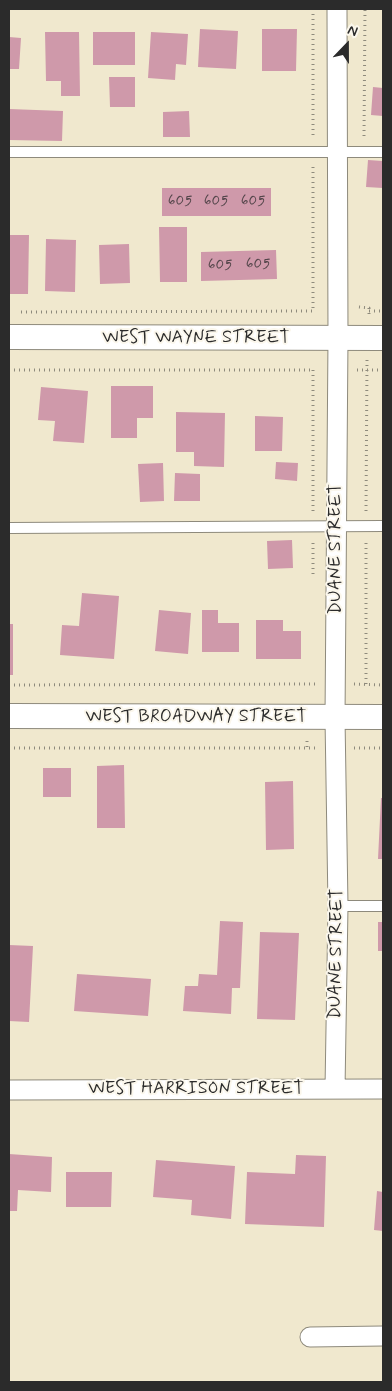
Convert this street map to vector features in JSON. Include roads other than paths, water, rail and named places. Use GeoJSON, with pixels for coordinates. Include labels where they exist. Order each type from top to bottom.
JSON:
{"type":"FeatureCollection","features":[{"type":"Feature","properties":{"kind":"street","name":"DUANE STREET"},"geometry":{"type":"LineString","coordinates":[[335,1089],[338,906],[335,718],[338,370],[337,9]]}},
{"type":"Feature","properties":{"kind":"street","name":"WEST WAYNE STREET"},"geometry":{"type":"LineString","coordinates":[[9,338],[376,338]]}},
{"type":"Feature","properties":{"kind":"street","name":"WEST BROADWAY STREET"},"geometry":{"type":"LineString","coordinates":[[9,716],[383,717]]}},
{"type":"Feature","properties":{"kind":"street","name":"WEST HARRISON STREET"},"geometry":{"type":"LineString","coordinates":[[9,1090],[383,1089]]}},
{"type":"Feature","properties":{"kind":"street"},"geometry":{"type":"LineString","coordinates":[[310,1337],[383,1336]]}},
{"type":"Feature","properties":{"kind":"lane"},"geometry":{"type":"LineString","coordinates":[[9,152],[383,152]]}},
{"type":"Feature","properties":{"kind":"lane"},"geometry":{"type":"LineString","coordinates":[[9,528],[383,526]]}},
{"type":"Feature","properties":{"kind":"lane"},"geometry":{"type":"LineString","coordinates":[[338,906],[383,906]]}}]}
